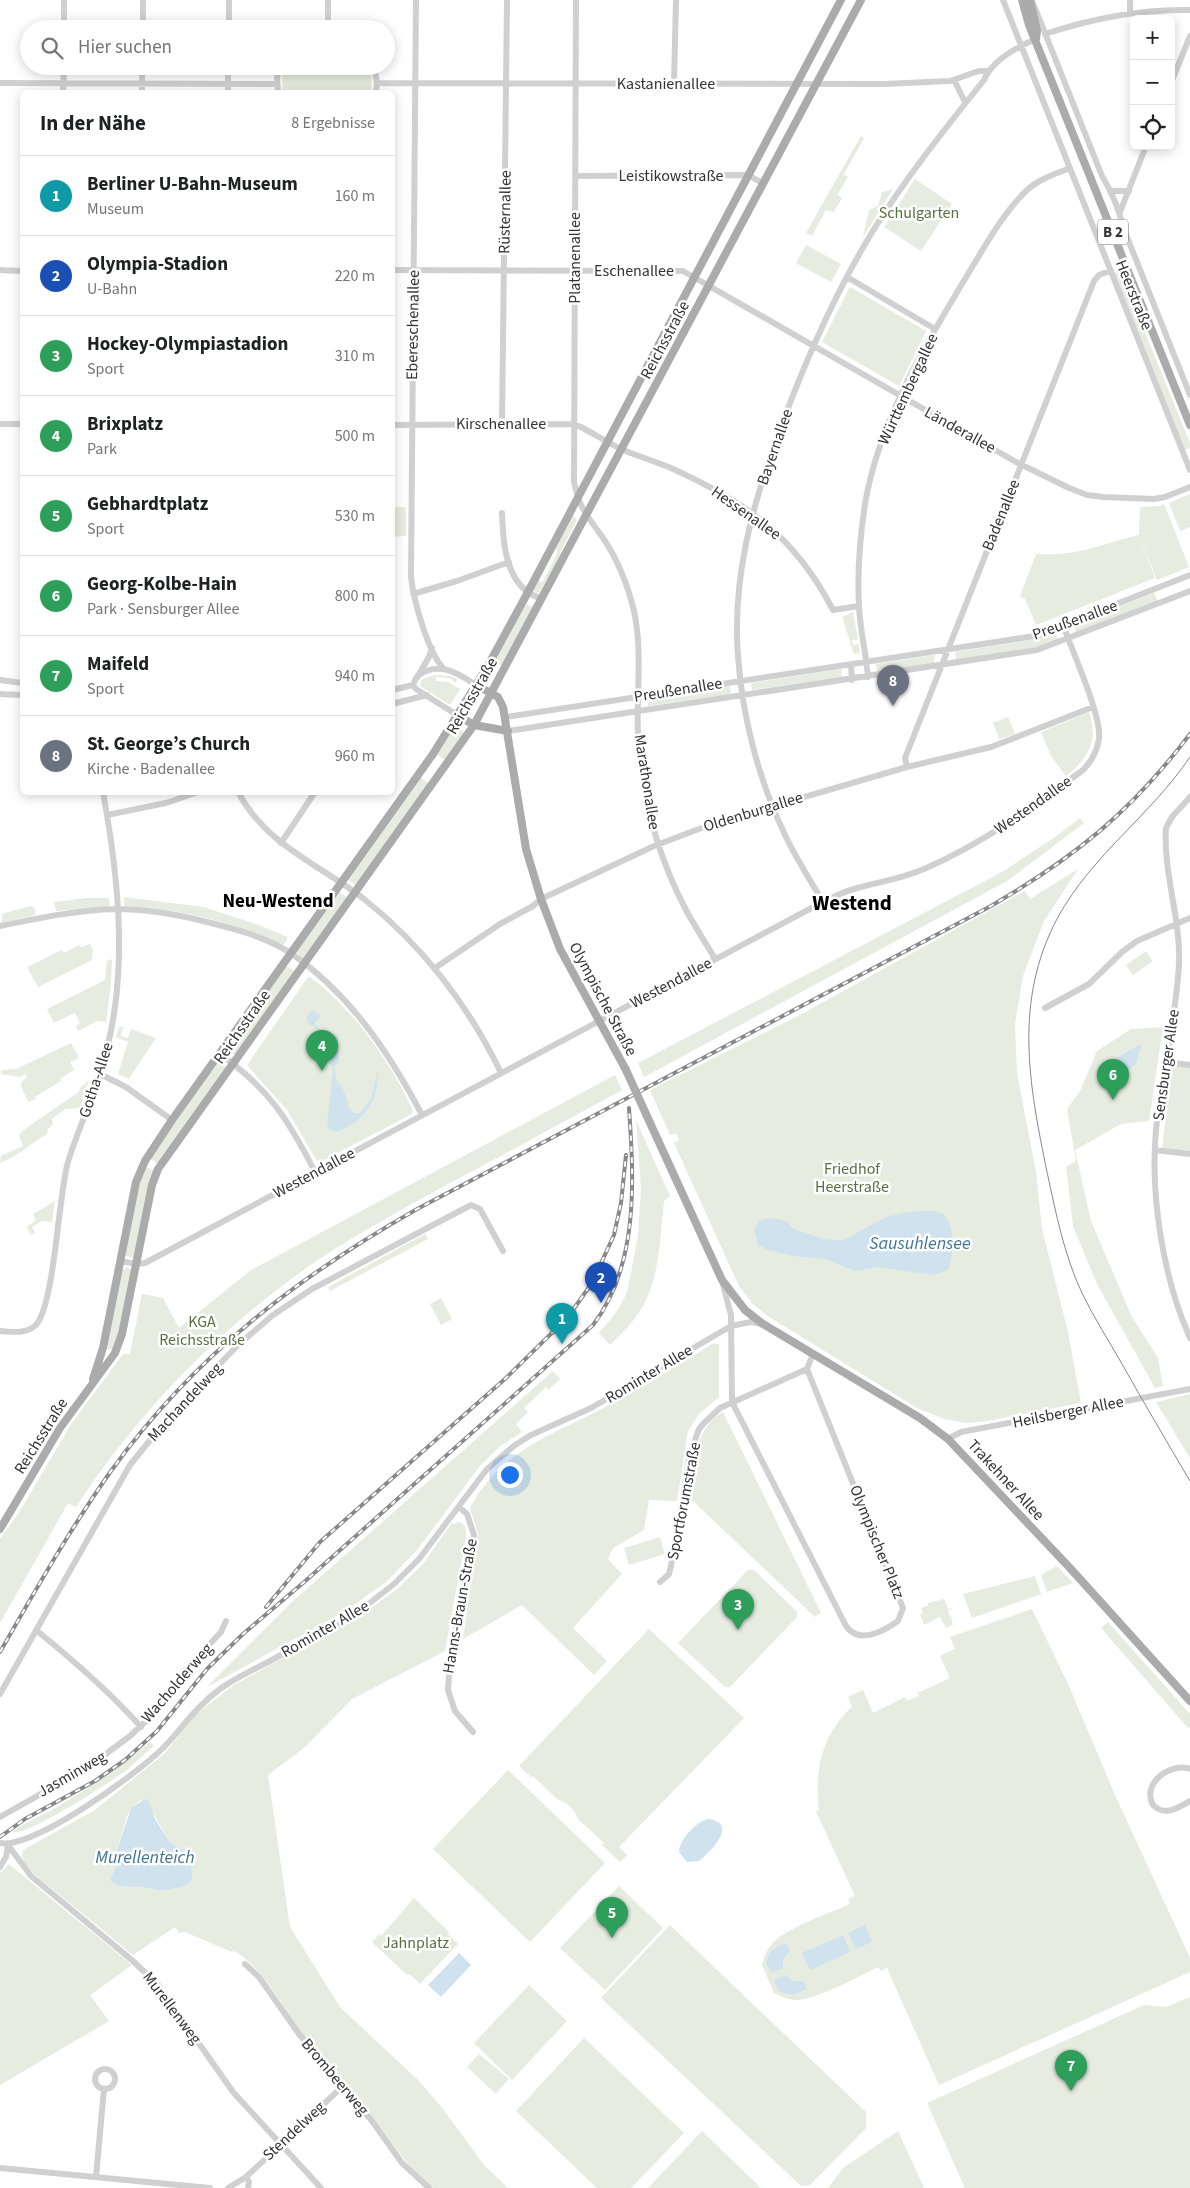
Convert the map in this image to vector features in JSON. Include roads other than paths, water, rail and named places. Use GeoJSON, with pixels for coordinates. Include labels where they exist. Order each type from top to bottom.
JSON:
{"type":"FeatureCollection","features":[{"type":"Feature","properties":{"kind":"main road","name":"Reichsstraße"},"geometry":{"type":"LineString","coordinates":[[91,1384],[103,1348],[140,1168],[172,1120],[429,760],[476,685],[528,592],[606,441],[841,0]]}},
{"type":"Feature","properties":{"kind":"main road","name":"Reichsstraße"},"geometry":{"type":"LineString","coordinates":[[0,1529],[60,1428],[115,1353],[122,1334],[152,1185],[158,1169],[474,725],[493,693],[586,514],[623,449],[861,0]]}},
{"type":"Feature","properties":{"kind":"main road","name":"Heerstraße"},"geometry":{"type":"LineString","coordinates":[[1022,0],[1190,425]]}},
{"type":"Feature","properties":{"kind":"main road","name":"Heerstraße"},"geometry":{"type":"LineString","coordinates":[[1031,0],[1037,30],[1036,39]]}},
{"type":"Feature","properties":{"kind":"main road"},"geometry":{"type":"LineString","coordinates":[[476,685],[493,693]]}},
{"type":"Feature","properties":{"kind":"main road","name":"Olympische Straße"},"geometry":{"type":"LineString","coordinates":[[493,693],[499,698],[506,717],[526,849],[541,899],[560,949],[580,987],[601,1020],[626,1070],[722,1280],[745,1310],[763,1324]]}},
{"type":"Feature","properties":{"kind":"main road"},"geometry":{"type":"LineString","coordinates":[[457,715],[474,725],[508,731]]}},
{"type":"Feature","properties":{"kind":"main road","name":"Trakehner Allee"},"geometry":{"type":"LineString","coordinates":[[763,1324],[920,1418],[948,1439],[1070,1568],[1190,1701]]}},
{"type":"Feature","properties":{"kind":"street"},"geometry":{"type":"LineString","coordinates":[[64,0],[64,20]]}},
{"type":"Feature","properties":{"kind":"street"},"geometry":{"type":"LineString","coordinates":[[143,0],[143,20]]}},
{"type":"Feature","properties":{"kind":"street"},"geometry":{"type":"LineString","coordinates":[[229,0],[229,20]]}},
{"type":"Feature","properties":{"kind":"street"},"geometry":{"type":"LineString","coordinates":[[328,0],[328,20]]}},
{"type":"Feature","properties":{"kind":"street","name":"Ebereschenallee"},"geometry":{"type":"LineString","coordinates":[[416,0],[411,568],[413,594],[437,660],[444,668]]}},
{"type":"Feature","properties":{"kind":"street","name":"Rüsternallee"},"geometry":{"type":"LineString","coordinates":[[502,425],[507,0]]}},
{"type":"Feature","properties":{"kind":"street","name":"Platanenallee"},"geometry":{"type":"LineString","coordinates":[[576,0],[573,476],[577,498],[586,514]]}},
{"type":"Feature","properties":{"kind":"street"},"geometry":{"type":"LineString","coordinates":[[674,83],[676,0]]}},
{"type":"Feature","properties":{"kind":"street","name":"Heerstraße"},"geometry":{"type":"LineString","coordinates":[[1003,0],[1190,470]]}},
{"type":"Feature","properties":{"kind":"street","name":"Heerstraße"},"geometry":{"type":"LineString","coordinates":[[1031,0],[1102,176],[1112,191],[1125,232],[1190,395]]}},
{"type":"Feature","properties":{"kind":"street"},"geometry":{"type":"LineString","coordinates":[[1130,0],[1130,13]]}},
{"type":"Feature","properties":{"kind":"street"},"geometry":{"type":"LineString","coordinates":[[1045,34],[1093,19],[1130,13],[1190,10]]}},
{"type":"Feature","properties":{"kind":"street"},"geometry":{"type":"LineString","coordinates":[[1175,73],[1190,36]]}},
{"type":"Feature","properties":{"kind":"street"},"geometry":{"type":"LineString","coordinates":[[1021,46],[1036,39]]}},
{"type":"Feature","properties":{"kind":"street","name":"Bayernallee"},"geometry":{"type":"LineString","coordinates":[[824,902],[798,860],[772,805],[754,749],[743,696],[738,658],[737,609],[752,514],[773,450],[813,346],[847,277],[871,234],[899,191],[984,80],[988,71],[1021,46]]}},
{"type":"Feature","properties":{"kind":"street","name":"Kastanienallee"},"geometry":{"type":"LineString","coordinates":[[377,83],[894,83],[954,80],[979,71],[988,71]]}},
{"type":"Feature","properties":{"kind":"street"},"geometry":{"type":"LineString","coordinates":[[63,90],[64,75]]}},
{"type":"Feature","properties":{"kind":"street"},"geometry":{"type":"LineString","coordinates":[[142,75],[142,90]]}},
{"type":"Feature","properties":{"kind":"street"},"geometry":{"type":"LineString","coordinates":[[228,75],[228,90]]}},
{"type":"Feature","properties":{"kind":"street"},"geometry":{"type":"LineString","coordinates":[[278,75],[278,90]]}},
{"type":"Feature","properties":{"kind":"street"},"geometry":{"type":"LineString","coordinates":[[376,75],[376,90]]}},
{"type":"Feature","properties":{"kind":"street"},"geometry":{"type":"LineString","coordinates":[[954,80],[966,102]]}},
{"type":"Feature","properties":{"kind":"street"},"geometry":{"type":"LineString","coordinates":[[0,82],[277,84]]}},
{"type":"Feature","properties":{"kind":"street"},"geometry":{"type":"LineString","coordinates":[[1120,212],[1144,150]]}},
{"type":"Feature","properties":{"kind":"street","name":"Württembergallee"},"geometry":{"type":"LineString","coordinates":[[866,663],[859,606],[860,546],[868,490],[887,429],[935,329],[980,254],[1021,196],[1039,181],[1070,168]]}},
{"type":"Feature","properties":{"kind":"street","name":"Leistikowstraße"},"geometry":{"type":"LineString","coordinates":[[576,176],[748,175],[764,184]]}},
{"type":"Feature","properties":{"kind":"street"},"geometry":{"type":"LineString","coordinates":[[1112,191],[1129,191]]}},
{"type":"Feature","properties":{"kind":"street"},"geometry":{"type":"LineString","coordinates":[[0,270],[20,270]]}},
{"type":"Feature","properties":{"kind":"street","name":"Eschenallee"},"geometry":{"type":"LineString","coordinates":[[395,270],[683,271],[694,277]]}},
{"type":"Feature","properties":{"kind":"street","name":"Badenallee"},"geometry":{"type":"LineString","coordinates":[[907,767],[905,758],[1094,281],[1099,275],[1110,271]]}},
{"type":"Feature","properties":{"kind":"street","name":"Länderallee"},"geometry":{"type":"LineString","coordinates":[[694,277],[901,397],[1021,464],[1069,488],[1103,497],[1154,499],[1165,497],[1190,487]]}},
{"type":"Feature","properties":{"kind":"street"},"geometry":{"type":"LineString","coordinates":[[847,277],[935,329]]}},
{"type":"Feature","properties":{"kind":"street"},"geometry":{"type":"LineString","coordinates":[[0,424],[20,424]]}},
{"type":"Feature","properties":{"kind":"street","name":"Kirschenallee"},"geometry":{"type":"LineString","coordinates":[[395,424],[573,424],[606,441]]}},
{"type":"Feature","properties":{"kind":"street","name":"Hessenallee"},"geometry":{"type":"LineString","coordinates":[[606,441],[708,486],[752,514],[774,529],[794,549],[819,582],[834,610],[859,606]]}},
{"type":"Feature","properties":{"kind":"street"},"geometry":{"type":"LineString","coordinates":[[502,513],[503,538],[508,562],[520,586],[541,600]]}},
{"type":"Feature","properties":{"kind":"street","name":"Marathonallee"},"geometry":{"type":"LineString","coordinates":[[586,514],[604,539],[619,567],[630,597],[639,640],[638,712],[644,787],[658,844],[686,912],[715,959]]}},
{"type":"Feature","properties":{"kind":"street"},"geometry":{"type":"LineString","coordinates":[[413,594],[457,581],[508,562]]}},
{"type":"Feature","properties":{"kind":"street","name":"Preußenallee"},"geometry":{"type":"LineString","coordinates":[[506,717],[1035,636],[1190,576]]}},
{"type":"Feature","properties":{"kind":"street","name":"Preußenallee"},"geometry":{"type":"LineString","coordinates":[[508,731],[852,680],[1037,650],[1068,640],[1190,591]]}},
{"type":"Feature","properties":{"kind":"street","name":"Westendallee"},"geometry":{"type":"LineString","coordinates":[[137,1264],[145,1263],[314,1170],[422,1115],[824,902],[854,889],[899,879],[925,869],[979,841],[1028,810],[1089,763],[1099,738],[1098,724],[1093,707],[1063,625]]}},
{"type":"Feature","properties":{"kind":"street"},"geometry":{"type":"LineString","coordinates":[[395,689],[413,685],[429,657],[432,647]]}},
{"type":"Feature","properties":{"kind":"street"},"geometry":{"type":"LineString","coordinates":[[866,663],[868,677]]}},
{"type":"Feature","properties":{"kind":"street"},"geometry":{"type":"LineString","coordinates":[[851,665],[852,680]]}},
{"type":"Feature","properties":{"kind":"street"},"geometry":{"type":"LineString","coordinates":[[419,674],[444,668],[455,672],[476,685]]}},
{"type":"Feature","properties":{"kind":"street"},"geometry":{"type":"LineString","coordinates":[[0,680],[20,683]]}},
{"type":"Feature","properties":{"kind":"street"},"geometry":{"type":"LineString","coordinates":[[413,685],[457,715]]}},
{"type":"Feature","properties":{"kind":"street"},"geometry":{"type":"LineString","coordinates":[[0,694],[20,695]]}},
{"type":"Feature","properties":{"kind":"street"},"geometry":{"type":"LineString","coordinates":[[395,703],[426,695]]}},
{"type":"Feature","properties":{"kind":"street","name":"Oldenburgallee"},"geometry":{"type":"LineString","coordinates":[[435,968],[500,924],[533,906],[541,899],[658,844],[772,805],[907,767],[991,747],[1093,707]]}},
{"type":"Feature","properties":{"kind":"street","name":"Gotha-Allee"},"geometry":{"type":"LineString","coordinates":[[0,1331],[15,1332],[26,1330],[36,1325],[41,1315],[56,1246],[69,1162],[100,1074],[113,1018],[117,988],[118,909],[104,795]]}},
{"type":"Feature","properties":{"kind":"street"},"geometry":{"type":"LineString","coordinates":[[107,815],[166,803],[189,795]]}},
{"type":"Feature","properties":{"kind":"street"},"geometry":{"type":"LineString","coordinates":[[240,795],[253,817],[281,843],[354,892],[395,925],[435,968],[476,1027],[501,1073]]}},
{"type":"Feature","properties":{"kind":"street"},"geometry":{"type":"LineString","coordinates":[[281,843],[313,795]]}},
{"type":"Feature","properties":{"kind":"street","name":"Sensburger Allee"},"geometry":{"type":"LineString","coordinates":[[1190,797],[1172,817],[1166,828],[1179,962],[1155,1150],[1158,1214],[1162,1242],[1172,1290],[1190,1338]]}},
{"type":"Feature","properties":{"kind":"street"},"geometry":{"type":"LineString","coordinates":[[0,926],[56,914],[118,909],[179,916],[212,923],[248,934],[291,954],[338,995],[370,1030],[397,1069],[422,1115]]}},
{"type":"Feature","properties":{"kind":"street"},"geometry":{"type":"LineString","coordinates":[[1045,1008],[1089,984],[1131,945],[1190,918]]}},
{"type":"Feature","properties":{"kind":"street"},"geometry":{"type":"LineString","coordinates":[[220,1054],[257,1083],[274,1103],[292,1129],[314,1170]]}},
{"type":"Feature","properties":{"kind":"street"},"geometry":{"type":"LineString","coordinates":[[1166,1062],[1190,1065]]}},
{"type":"Feature","properties":{"kind":"street"},"geometry":{"type":"LineString","coordinates":[[100,1074],[126,1087],[172,1120]]}},
{"type":"Feature","properties":{"kind":"street"},"geometry":{"type":"LineString","coordinates":[[1155,1150],[1190,1154]]}},
{"type":"Feature","properties":{"kind":"street","name":"Machandelweg"},"geometry":{"type":"LineString","coordinates":[[0,1694],[130,1465],[167,1419],[255,1330],[312,1290],[471,1205],[480,1209],[503,1251]]}},
{"type":"Feature","properties":{"kind":"street"},"geometry":{"type":"LineString","coordinates":[[120,1261],[137,1264]]}},
{"type":"Feature","properties":{"kind":"street","name":"Olympische Straße"},"geometry":{"type":"LineString","coordinates":[[722,1280],[732,1326]]}},
{"type":"Feature","properties":{"kind":"street"},"geometry":{"type":"LineString","coordinates":[[732,1326],[751,1322],[763,1324]]}},
{"type":"Feature","properties":{"kind":"street","name":"Rominter Allee"},"geometry":{"type":"LineString","coordinates":[[8,1845],[24,1840],[91,1804],[129,1777],[162,1749],[194,1711],[221,1688],[362,1610],[394,1584],[419,1559],[487,1469],[515,1445],[609,1397],[732,1326]]}},
{"type":"Feature","properties":{"kind":"street","name":"Olympischer Platz"},"geometry":{"type":"LineString","coordinates":[[732,1326],[732,1402],[849,1631],[863,1636],[892,1626],[902,1615],[903,1608],[807,1369]]}},
{"type":"Feature","properties":{"kind":"street"},"geometry":{"type":"LineString","coordinates":[[732,1402],[807,1369],[813,1354]]}},
{"type":"Feature","properties":{"kind":"street","name":"Heilsberger Allee"},"geometry":{"type":"LineString","coordinates":[[948,1439],[961,1432],[1190,1389]]}},
{"type":"Feature","properties":{"kind":"street","name":"Sportforumstraße"},"geometry":{"type":"LineString","coordinates":[[660,1582],[669,1574],[671,1566],[690,1454],[697,1434],[708,1417],[732,1402]]}},
{"type":"Feature","properties":{"kind":"street","name":"Hanns-Braun-Straße"},"geometry":{"type":"LineString","coordinates":[[459,1507],[467,1514],[474,1535],[451,1655],[448,1690],[455,1711],[473,1732]]}},
{"type":"Feature","properties":{"kind":"street","name":"Wacholderweg"},"geometry":{"type":"LineString","coordinates":[[36,1630],[82,1667],[141,1726],[179,1677],[221,1632],[226,1621]]}},
{"type":"Feature","properties":{"kind":"street","name":"Jasminweg"},"geometry":{"type":"LineString","coordinates":[[0,1817],[87,1768],[117,1747],[141,1726]]}},
{"type":"Feature","properties":{"kind":"street"},"geometry":{"type":"LineString","coordinates":[[1190,1769],[1176,1768],[1158,1778],[1152,1784],[1149,1792],[1153,1805],[1164,1812],[1174,1810],[1190,1801]]}},
{"type":"Feature","properties":{"kind":"street"},"geometry":{"type":"LineString","coordinates":[[0,1843],[8,1845],[6,1858],[0,1867]]}},
{"type":"Feature","properties":{"kind":"street","name":"Murellenweg"},"geometry":{"type":"LineString","coordinates":[[8,1845],[30,1876],[133,1961],[158,1985],[233,2092],[321,2188]]}},
{"type":"Feature","properties":{"kind":"street","name":"Brombeerweg"},"geometry":{"type":"LineString","coordinates":[[244,1964],[258,1977],[299,2034],[372,2120],[402,2163],[428,2188]]}},
{"type":"Feature","properties":{"kind":"street","name":"Stendelweg"},"geometry":{"type":"LineString","coordinates":[[228,2188],[246,2177],[343,2086]]}},
{"type":"Feature","properties":{"kind":"street"},"geometry":{"type":"LineString","coordinates":[[96,2177],[104,2090]]}},
{"type":"Feature","properties":{"kind":"street"},"geometry":{"type":"LineString","coordinates":[[0,2168],[210,2188]]}},
{"type":"Feature","properties":{"kind":"street"},"geometry":{"type":"LineString","coordinates":[[246,2177],[249,2182],[248,2188]]}},
{"type":"Feature","properties":{"kind":"water"},"geometry":{"type":"Polygon","coordinates":[[[312,1010],[322,1016],[315,1024],[323,1032],[338,1036],[339,1059],[338,1063],[334,1066],[336,1079],[344,1091],[349,1107],[354,1113],[360,1113],[371,1099],[378,1070],[376,1092],[373,1101],[355,1122],[336,1132],[330,1130],[327,1123],[333,1070],[321,1051],[321,1047],[327,1035],[307,1022],[307,1017],[312,1010]]]}},
{"type":"Feature","properties":{"kind":"water"},"geometry":{"type":"Polygon","coordinates":[[[1139,1045],[1141,1046],[1136,1064],[1114,1083],[1107,1082],[1104,1076],[1109,1066],[1129,1050],[1139,1045]]]}},
{"type":"Feature","properties":{"kind":"water","name":"Sausuhlensee"},"geometry":{"type":"Polygon","coordinates":[[[935,1211],[943,1214],[947,1219],[953,1241],[948,1270],[934,1275],[878,1267],[855,1271],[825,1259],[793,1256],[768,1250],[758,1245],[754,1229],[759,1221],[768,1218],[779,1219],[787,1222],[794,1229],[823,1239],[842,1241],[886,1217],[908,1212],[935,1211]]]}},
{"type":"Feature","properties":{"kind":"water","name":"Murellenteich"},"geometry":{"type":"Polygon","coordinates":[[[145,1799],[149,1801],[155,1819],[169,1841],[183,1850],[191,1864],[192,1880],[183,1887],[160,1891],[150,1888],[118,1886],[111,1882],[111,1877],[117,1865],[115,1856],[131,1808],[145,1799]]]}},
{"type":"Feature","properties":{"kind":"water"},"geometry":{"type":"Polygon","coordinates":[[[708,1819],[722,1826],[720,1838],[699,1861],[687,1862],[679,1852],[682,1842],[694,1827],[708,1819]]]}},
{"type":"Feature","properties":{"kind":"water"},"geometry":{"type":"Polygon","coordinates":[[[865,1925],[872,1942],[856,1949],[848,1933],[865,1925]]]}},
{"type":"Feature","properties":{"kind":"water"},"geometry":{"type":"Polygon","coordinates":[[[843,1935],[850,1952],[810,1970],[802,1953],[843,1935]]]}},
{"type":"Feature","properties":{"kind":"water"},"geometry":{"type":"Polygon","coordinates":[[[786,1943],[790,1951],[783,1959],[783,1968],[771,1973],[766,1963],[771,1950],[786,1943]]]}},
{"type":"Feature","properties":{"kind":"water"},"geometry":{"type":"Polygon","coordinates":[[[459,1953],[471,1965],[441,1997],[428,1985],[459,1953]]]}},
{"type":"Feature","properties":{"kind":"water"},"geometry":{"type":"Polygon","coordinates":[[[786,1975],[793,1981],[803,1981],[807,1989],[792,1995],[778,1991],[774,1980],[786,1975]]]}},
{"type":"Feature","properties":{"kind":"tram line"},"geometry":{"type":"LineString","coordinates":[[1190,757],[1158,798],[1087,874],[1058,917],[1044,948],[1035,980],[1030,1011],[1029,1043],[1031,1075],[1040,1139],[1057,1218],[1070,1264],[1091,1311],[1190,1481]]}},
{"type":"Feature","properties":{"kind":"railway"},"geometry":{"type":"LineString","coordinates":[[0,1652],[81,1515],[111,1471],[143,1430],[177,1391],[213,1355],[250,1322],[290,1291],[374,1234],[419,1208],[991,906],[1021,888],[1075,851],[1100,831],[1146,787],[1190,734]]}},
{"type":"Feature","properties":{"kind":"railway"},"geometry":{"type":"LineString","coordinates":[[0,1837],[25,1819],[95,1781],[125,1760],[157,1731],[207,1669],[243,1634],[593,1325],[608,1301],[619,1276],[626,1249],[632,1192],[629,1108]]}},
{"type":"Feature","properties":{"kind":"railway"},"geometry":{"type":"LineString","coordinates":[[266,1607],[320,1542],[506,1378],[561,1324],[575,1307],[592,1283],[614,1235],[621,1203],[626,1155]]}},
{"type":"Feature","properties":{"kind":"place","name":"St. George’s Church"},"geometry":{"type":"Point","coordinates":[893,706]}},
{"type":"Feature","properties":{"kind":"place","name":"Brixplatz"},"geometry":{"type":"Point","coordinates":[322,1071]}},
{"type":"Feature","properties":{"kind":"place","name":"Georg-Kolbe-Hain"},"geometry":{"type":"Point","coordinates":[1113,1100]}},
{"type":"Feature","properties":{"kind":"place","name":"Olympia-Stadion"},"geometry":{"type":"Point","coordinates":[601,1303]}},
{"type":"Feature","properties":{"kind":"place","name":"Berliner U-Bahn-Museum"},"geometry":{"type":"Point","coordinates":[562,1344]}},
{"type":"Feature","properties":{"kind":"place","name":"Hockey-Olympiastadion"},"geometry":{"type":"Point","coordinates":[738,1630]}},
{"type":"Feature","properties":{"kind":"place","name":"Gebhardtplatz"},"geometry":{"type":"Point","coordinates":[612,1938]}},
{"type":"Feature","properties":{"kind":"place","name":"Maifeld"},"geometry":{"type":"Point","coordinates":[1071,2091]}},
{"type":"Feature","properties":{"kind":"district","name":"Neu-Westend"},"geometry":{"type":"Point","coordinates":[278,901]}},
{"type":"Feature","properties":{"kind":"district","name":"Westend"},"geometry":{"type":"Point","coordinates":[852,903]}},
{"type":"Feature","properties":{"kind":"park label","name":"Schulgarten"},"geometry":{"type":"Point","coordinates":[919,213]}},
{"type":"Feature","properties":{"kind":"park label","name":"Friedhof Heerstraße"},"geometry":{"type":"Point","coordinates":[852,1178]}},
{"type":"Feature","properties":{"kind":"park label","name":"KGA Reichsstraße"},"geometry":{"type":"Point","coordinates":[202,1331]}},
{"type":"Feature","properties":{"kind":"park label","name":"Jahnplatz"},"geometry":{"type":"Point","coordinates":[416,1943]}}]}
